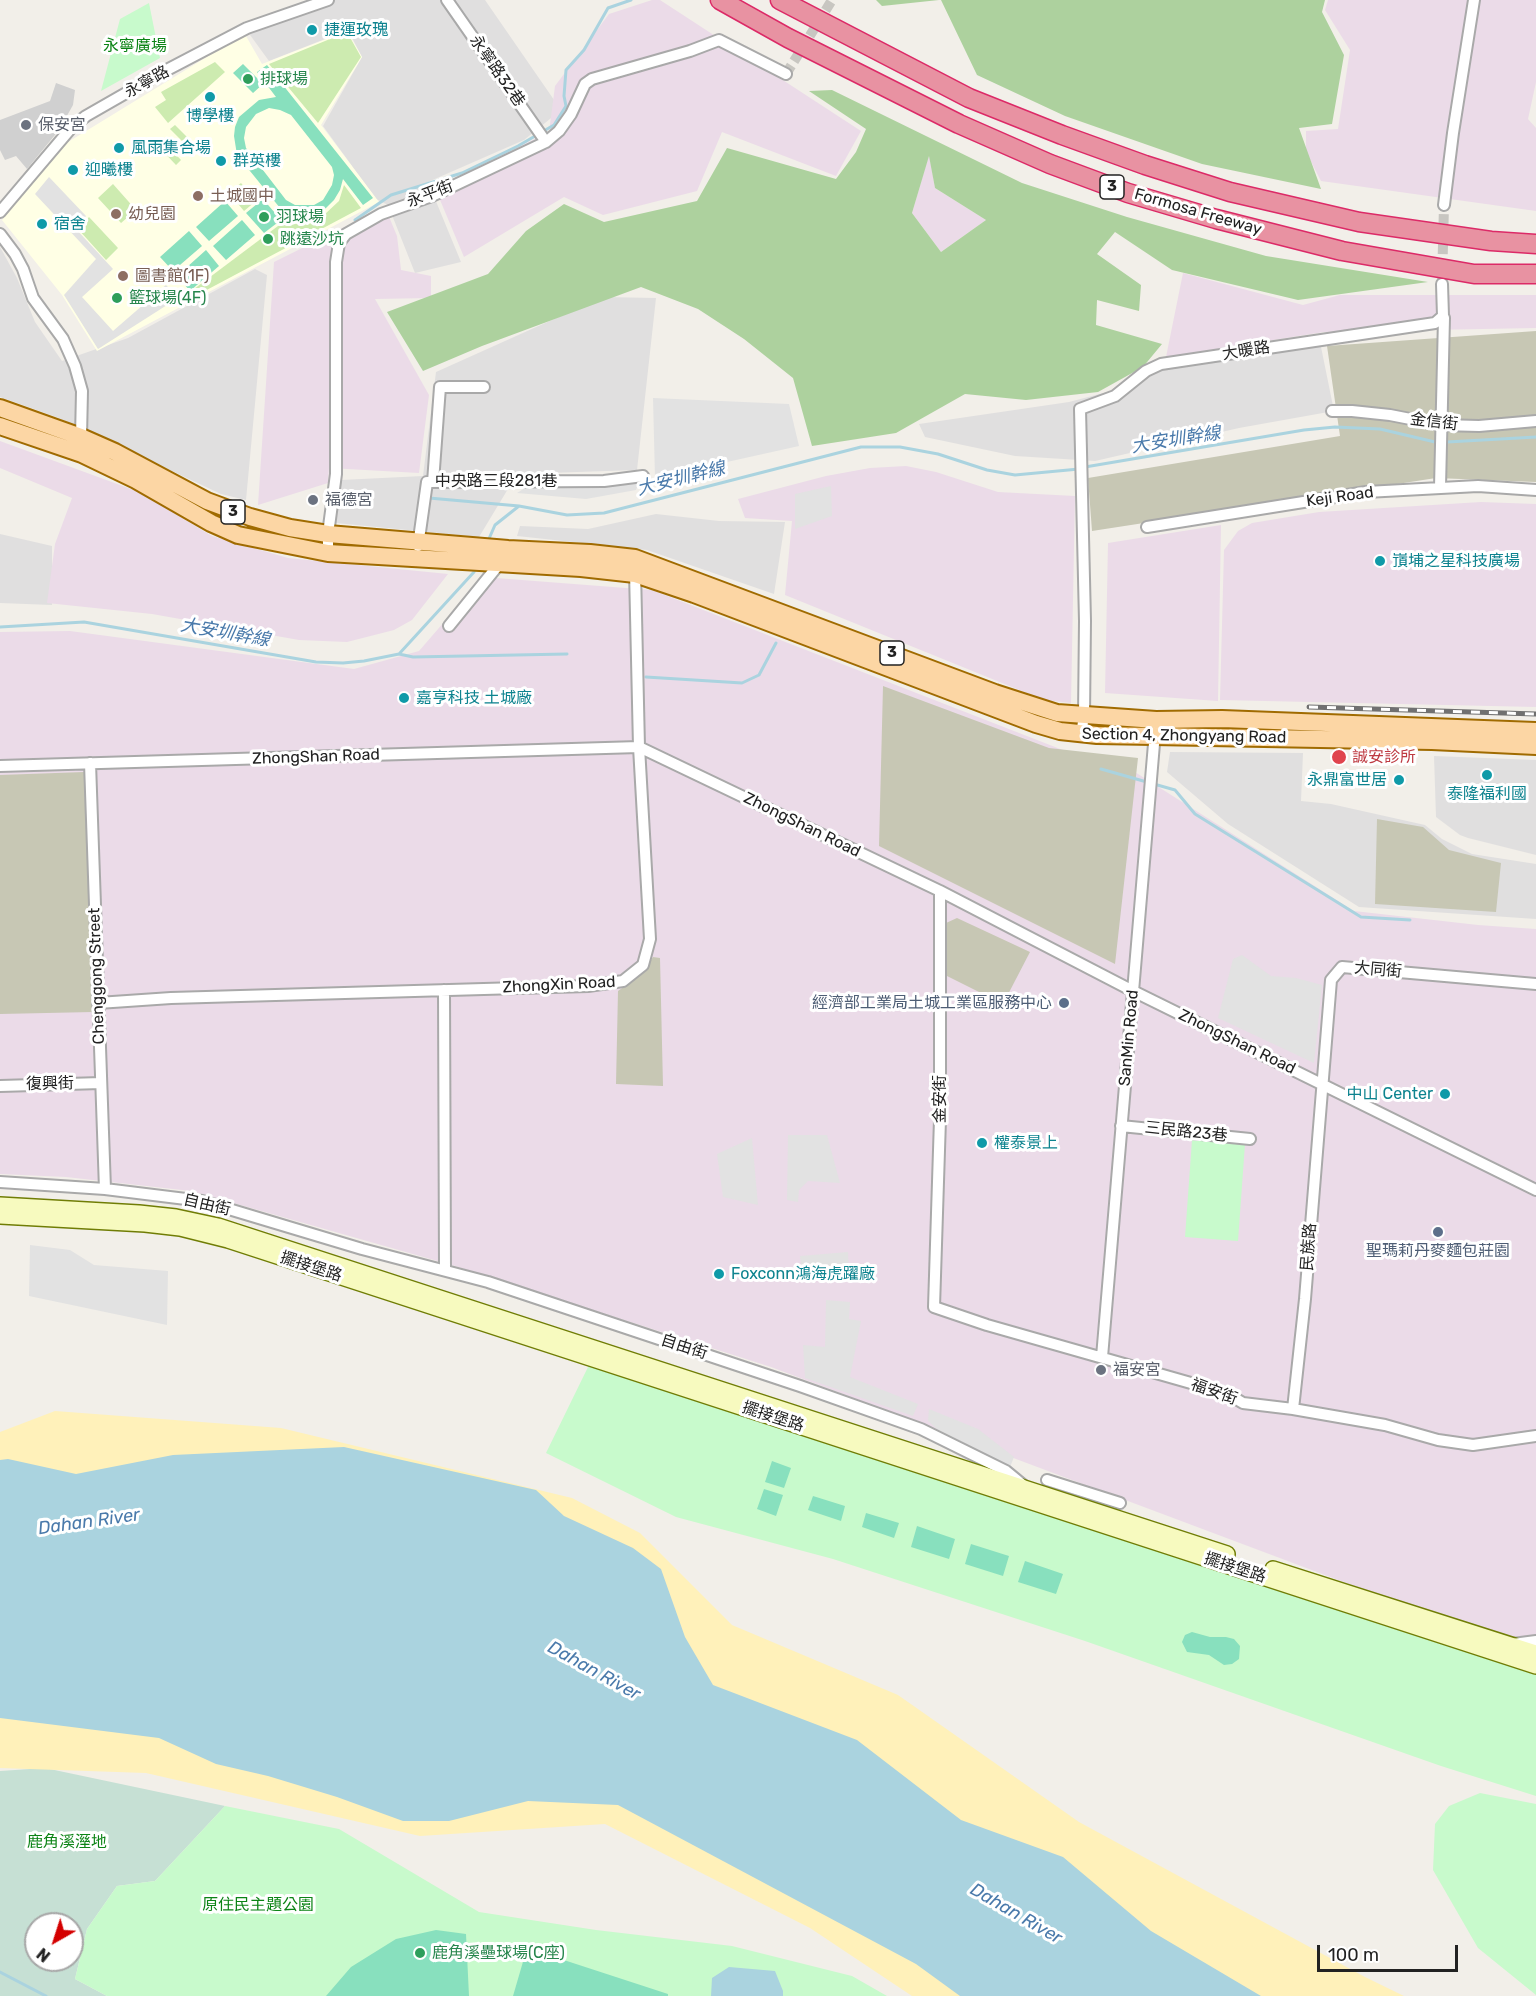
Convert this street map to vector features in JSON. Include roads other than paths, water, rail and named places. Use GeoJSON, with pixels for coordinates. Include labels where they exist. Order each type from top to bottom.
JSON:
{"type":"FeatureCollection","features":[{"type":"Feature","properties":{"kind":"highway","name":"Formosa Freeway"},"geometry":{"type":"LineString","coordinates":[[720,0],[788,38],[959,124],[1050,164],[1128,192],[1216,219],[1342,251],[1474,274],[1536,274]]}},
{"type":"Feature","properties":{"kind":"highway","name":"Formosa Freeway"},"geometry":{"type":"LineString","coordinates":[[780,0],[969,98],[1124,158],[1230,192],[1359,222],[1491,241],[1536,244]]}},
{"type":"Feature","properties":{"kind":"highway"},"geometry":{"type":"LineString","coordinates":[[800,0],[969,98]]}},
{"type":"Feature","properties":{"kind":"main road","name":"3"},"geometry":{"type":"LineString","coordinates":[[0,408],[116,452],[227,510],[290,528],[328,534],[418,541],[491,555]]}},
{"type":"Feature","properties":{"kind":"main road","name":"3"},"geometry":{"type":"LineString","coordinates":[[0,426],[92,459],[136,480],[211,523],[238,535],[328,553],[418,559],[491,555]]}},
{"type":"Feature","properties":{"kind":"main road","name":"Section 4, Zhongyang Road"},"geometry":{"type":"LineString","coordinates":[[491,555],[590,553],[635,566],[679,573],[995,693],[1058,713],[1155,728],[1536,746]]}},
{"type":"Feature","properties":{"kind":"main road","name":"Section 4, Zhongyang Road"},"geometry":{"type":"LineString","coordinates":[[635,566],[694,594],[1036,724],[1060,731],[1081,734],[1155,728],[1222,719],[1536,731]]}},
{"type":"Feature","properties":{"kind":"street","name":"永寧路"},"geometry":{"type":"LineString","coordinates":[[0,212],[72,127],[87,116],[161,73],[247,28],[328,0]]}},
{"type":"Feature","properties":{"kind":"street","name":"永寧路32巷"},"geometry":{"type":"LineString","coordinates":[[447,0],[546,142]]}},
{"type":"Feature","properties":{"kind":"street"},"geometry":{"type":"LineString","coordinates":[[1444,206],[1474,0]]}},
{"type":"Feature","properties":{"kind":"street","name":"永平街"},"geometry":{"type":"LineString","coordinates":[[328,553],[328,534],[336,474],[336,262],[339,243],[346,234],[381,214],[432,196],[546,142],[559,131],[571,114],[585,84],[592,79],[690,51],[719,40],[786,74]]}},
{"type":"Feature","properties":{"kind":"street"},"geometry":{"type":"LineString","coordinates":[[0,234],[15,254],[33,298],[63,339],[75,366],[82,391],[81,437]]}},
{"type":"Feature","properties":{"kind":"street"},"geometry":{"type":"LineString","coordinates":[[1440,487],[1444,318],[1442,284]]}},
{"type":"Feature","properties":{"kind":"street","name":"大暖路"},"geometry":{"type":"LineString","coordinates":[[1084,716],[1085,621],[1080,409],[1115,396],[1146,371],[1161,364],[1417,327],[1435,323],[1443,316]]}},
{"type":"Feature","properties":{"kind":"street"},"geometry":{"type":"LineString","coordinates":[[433,482],[440,387],[484,387]]}},
{"type":"Feature","properties":{"kind":"street","name":"金信街"},"geometry":{"type":"LineString","coordinates":[[1332,411],[1390,415],[1441,425],[1479,426],[1536,421]]}},
{"type":"Feature","properties":{"kind":"street","name":"中央路三段281巷"},"geometry":{"type":"LineString","coordinates":[[418,559],[418,541],[427,482],[604,481],[643,476]]}},
{"type":"Feature","properties":{"kind":"street","name":"Keji Road"},"geometry":{"type":"LineString","coordinates":[[1147,527],[1366,492],[1478,486],[1536,490]]}},
{"type":"Feature","properties":{"kind":"street"},"geometry":{"type":"LineString","coordinates":[[448,626],[491,555]]}},
{"type":"Feature","properties":{"kind":"street","name":"ZhongXin Road"},"geometry":{"type":"LineString","coordinates":[[98,1003],[171,998],[588,986],[623,981],[643,965],[650,939],[639,747],[635,566]]}},
{"type":"Feature","properties":{"kind":"street"},"geometry":{"type":"LineString","coordinates":[[1081,734],[1084,716]]}},
{"type":"Feature","properties":{"kind":"street","name":"SanMin Road"},"geometry":{"type":"LineString","coordinates":[[1102,1357],[1155,728]]}},
{"type":"Feature","properties":{"kind":"street","name":"ZhongShan Road"},"geometry":{"type":"LineString","coordinates":[[0,766],[639,747],[940,891],[1133,991],[1536,1191]]}},
{"type":"Feature","properties":{"kind":"street","name":"Chenggong Street"},"geometry":{"type":"LineString","coordinates":[[90,763],[105,1189]]}},
{"type":"Feature","properties":{"kind":"street","name":"金安街"},"geometry":{"type":"LineString","coordinates":[[934,1306],[940,1119],[940,891]]}},
{"type":"Feature","properties":{"kind":"street","name":"大同街"},"geometry":{"type":"LineString","coordinates":[[1322,1084],[1331,980],[1342,966],[1536,984]]}},
{"type":"Feature","properties":{"kind":"street"},"geometry":{"type":"LineString","coordinates":[[444,990],[445,1270]]}},
{"type":"Feature","properties":{"kind":"street","name":"復興街"},"geometry":{"type":"LineString","coordinates":[[0,1086],[101,1083]]}},
{"type":"Feature","properties":{"kind":"street","name":"民族路"},"geometry":{"type":"LineString","coordinates":[[1293,1409],[1322,1084]]}},
{"type":"Feature","properties":{"kind":"street","name":"三民路23巷"},"geometry":{"type":"LineString","coordinates":[[1121,1126],[1250,1138]]}},
{"type":"Feature","properties":{"kind":"street","name":"自由街"},"geometry":{"type":"LineString","coordinates":[[0,1182],[105,1189],[202,1201],[362,1249],[445,1270],[789,1382],[921,1429],[1006,1471],[1025,1488]]}},
{"type":"Feature","properties":{"kind":"street","name":"擺接堡路"},"geometry":{"type":"LineString","coordinates":[[0,1204],[139,1213],[176,1217],[218,1226],[1025,1488],[1507,1650],[1536,1665]]}},
{"type":"Feature","properties":{"kind":"street","name":"擺接堡路"},"geometry":{"type":"LineString","coordinates":[[0,1215],[145,1224],[180,1228],[228,1240],[1507,1650],[1536,1653]]}},
{"type":"Feature","properties":{"kind":"street","name":"福安街"},"geometry":{"type":"LineString","coordinates":[[934,1306],[987,1325],[1226,1394],[1243,1403],[1385,1425],[1438,1440],[1473,1446],[1536,1436]]}},
{"type":"Feature","properties":{"kind":"street"},"geometry":{"type":"LineString","coordinates":[[1047,1480],[1120,1503]]}},
{"type":"Feature","properties":{"kind":"street"},"geometry":{"type":"LineString","coordinates":[[1507,1650],[1536,1641]]}},
{"type":"Feature","properties":{"kind":"water","name":"Dahan River"},"geometry":{"type":"Polygon","coordinates":[[[344,1447],[536,1490],[564,1516],[633,1548],[661,1569],[685,1637],[713,1685],[857,1740],[961,1820],[1063,1857],[1151,1931],[1261,1996],[960,1996],[916,1964],[618,1805],[528,1801],[449,1821],[403,1821],[337,1797],[268,1776],[216,1764],[159,1738],[0,1718],[0,1460],[8,1459],[76,1474],[173,1455],[344,1447]]]}},
{"type":"Feature","properties":{"kind":"water"},"geometry":{"type":"Polygon","coordinates":[[[729,1967],[775,1971],[783,1996],[711,1996],[712,1978],[729,1967]]]}},
{"type":"Feature","properties":{"kind":"waterway"},"geometry":{"type":"LineString","coordinates":[[355,220],[391,195],[462,173],[518,146],[554,125],[566,106],[564,96],[566,70],[584,50],[608,8],[631,0]]}},
{"type":"Feature","properties":{"kind":"waterway","name":"大安圳幹線"},"geometry":{"type":"LineString","coordinates":[[1085,467],[1304,430],[1335,427],[1380,429],[1435,442]]}},
{"type":"Feature","properties":{"kind":"waterway","name":"大安圳幹線"},"geometry":{"type":"LineString","coordinates":[[1447,442],[1536,437]]}},
{"type":"Feature","properties":{"kind":"waterway","name":"大安圳幹線"},"geometry":{"type":"LineString","coordinates":[[488,541],[495,525],[519,506],[567,515],[604,513],[861,447],[900,447],[938,454],[987,470],[1015,475],[1079,469]]}},
{"type":"Feature","properties":{"kind":"waterway"},"geometry":{"type":"LineString","coordinates":[[429,498],[519,506]]}},
{"type":"Feature","properties":{"kind":"waterway","name":"大安圳幹線"},"geometry":{"type":"LineString","coordinates":[[0,627],[84,622],[316,662],[364,661],[399,654],[474,572],[476,566]]}},
{"type":"Feature","properties":{"kind":"waterway"},"geometry":{"type":"LineString","coordinates":[[646,677],[742,683],[759,675],[776,643]]}},
{"type":"Feature","properties":{"kind":"waterway"},"geometry":{"type":"LineString","coordinates":[[399,654],[413,657],[567,654]]}},
{"type":"Feature","properties":{"kind":"waterway"},"geometry":{"type":"LineString","coordinates":[[1101,769],[1175,790],[1195,814],[1361,917],[1410,920]]}},
{"type":"Feature","properties":{"kind":"waterway"},"geometry":{"type":"LineString","coordinates":[[0,1972],[46,1996]]}},
{"type":"Feature","properties":{"kind":"tunnel"},"geometry":{"type":"LineString","coordinates":[[786,74],[832,0]]}},
{"type":"Feature","properties":{"kind":"tunnel"},"geometry":{"type":"LineString","coordinates":[[1442,284],[1444,205]]}},
{"type":"Feature","properties":{"kind":"railway"},"geometry":{"type":"LineString","coordinates":[[1309,707],[1536,714]]}},
{"type":"Feature","properties":{"kind":"place","name":"捷運玫瑰"},"geometry":{"type":"Point","coordinates":[312,30]}},
{"type":"Feature","properties":{"kind":"place","name":"排球場"},"geometry":{"type":"Point","coordinates":[248,79]}},
{"type":"Feature","properties":{"kind":"place","name":"博學樓"},"geometry":{"type":"Point","coordinates":[210,97]}},
{"type":"Feature","properties":{"kind":"place","name":"保安宮"},"geometry":{"type":"Point","coordinates":[26,125]}},
{"type":"Feature","properties":{"kind":"place","name":"風雨集合場"},"geometry":{"type":"Point","coordinates":[119,148]}},
{"type":"Feature","properties":{"kind":"place","name":"群英樓"},"geometry":{"type":"Point","coordinates":[221,161]}},
{"type":"Feature","properties":{"kind":"place","name":"迎曦樓"},"geometry":{"type":"Point","coordinates":[73,170]}},
{"type":"Feature","properties":{"kind":"place","name":"土城國中"},"geometry":{"type":"Point","coordinates":[198,196]}},
{"type":"Feature","properties":{"kind":"place","name":"幼兒園"},"geometry":{"type":"Point","coordinates":[116,214]}},
{"type":"Feature","properties":{"kind":"place","name":"羽球場"},"geometry":{"type":"Point","coordinates":[264,217]}},
{"type":"Feature","properties":{"kind":"place","name":"宿舍"},"geometry":{"type":"Point","coordinates":[42,224]}},
{"type":"Feature","properties":{"kind":"place","name":"跳遠沙坑"},"geometry":{"type":"Point","coordinates":[268,239]}},
{"type":"Feature","properties":{"kind":"place","name":"圖書館(1F)"},"geometry":{"type":"Point","coordinates":[123,276]}},
{"type":"Feature","properties":{"kind":"place","name":"籃球場(4F)"},"geometry":{"type":"Point","coordinates":[117,298]}},
{"type":"Feature","properties":{"kind":"place","name":"福德宮"},"geometry":{"type":"Point","coordinates":[313,500]}},
{"type":"Feature","properties":{"kind":"place","name":"嵿埔之星科技廣場"},"geometry":{"type":"Point","coordinates":[1380,561]}},
{"type":"Feature","properties":{"kind":"place","name":"嘉亨科技 土城廠"},"geometry":{"type":"Point","coordinates":[404,698]}},
{"type":"Feature","properties":{"kind":"place","name":"誠安診所"},"geometry":{"type":"Point","coordinates":[1339,757]}},
{"type":"Feature","properties":{"kind":"place","name":"泰隆福利國"},"geometry":{"type":"Point","coordinates":[1487,775]}},
{"type":"Feature","properties":{"kind":"place","name":"永鼎富世居"},"geometry":{"type":"Point","coordinates":[1399,780]}},
{"type":"Feature","properties":{"kind":"place","name":"經濟部工業局土城工業區服務中心"},"geometry":{"type":"Point","coordinates":[1064,1003]}},
{"type":"Feature","properties":{"kind":"place","name":"中山 Center"},"geometry":{"type":"Point","coordinates":[1445,1094]}},
{"type":"Feature","properties":{"kind":"place","name":"權泰景上"},"geometry":{"type":"Point","coordinates":[982,1143]}},
{"type":"Feature","properties":{"kind":"place","name":"聖瑪莉丹麥麵包莊園"},"geometry":{"type":"Point","coordinates":[1438,1232]}},
{"type":"Feature","properties":{"kind":"place","name":"Foxconn鴻海虎躍廠"},"geometry":{"type":"Point","coordinates":[719,1274]}},
{"type":"Feature","properties":{"kind":"place","name":"福安宮"},"geometry":{"type":"Point","coordinates":[1101,1370]}},
{"type":"Feature","properties":{"kind":"place","name":"鹿角溪壘球場(C座)"},"geometry":{"type":"Point","coordinates":[420,1953]}},
{"type":"Feature","properties":{"kind":"park label","name":"永寧廣場"},"geometry":{"type":"Point","coordinates":[135,46]}},
{"type":"Feature","properties":{"kind":"park label","name":"鹿角溪溼地"},"geometry":{"type":"Point","coordinates":[67,1842]}},
{"type":"Feature","properties":{"kind":"park label","name":"原住民主題公園"},"geometry":{"type":"Point","coordinates":[258,1905]}}]}
